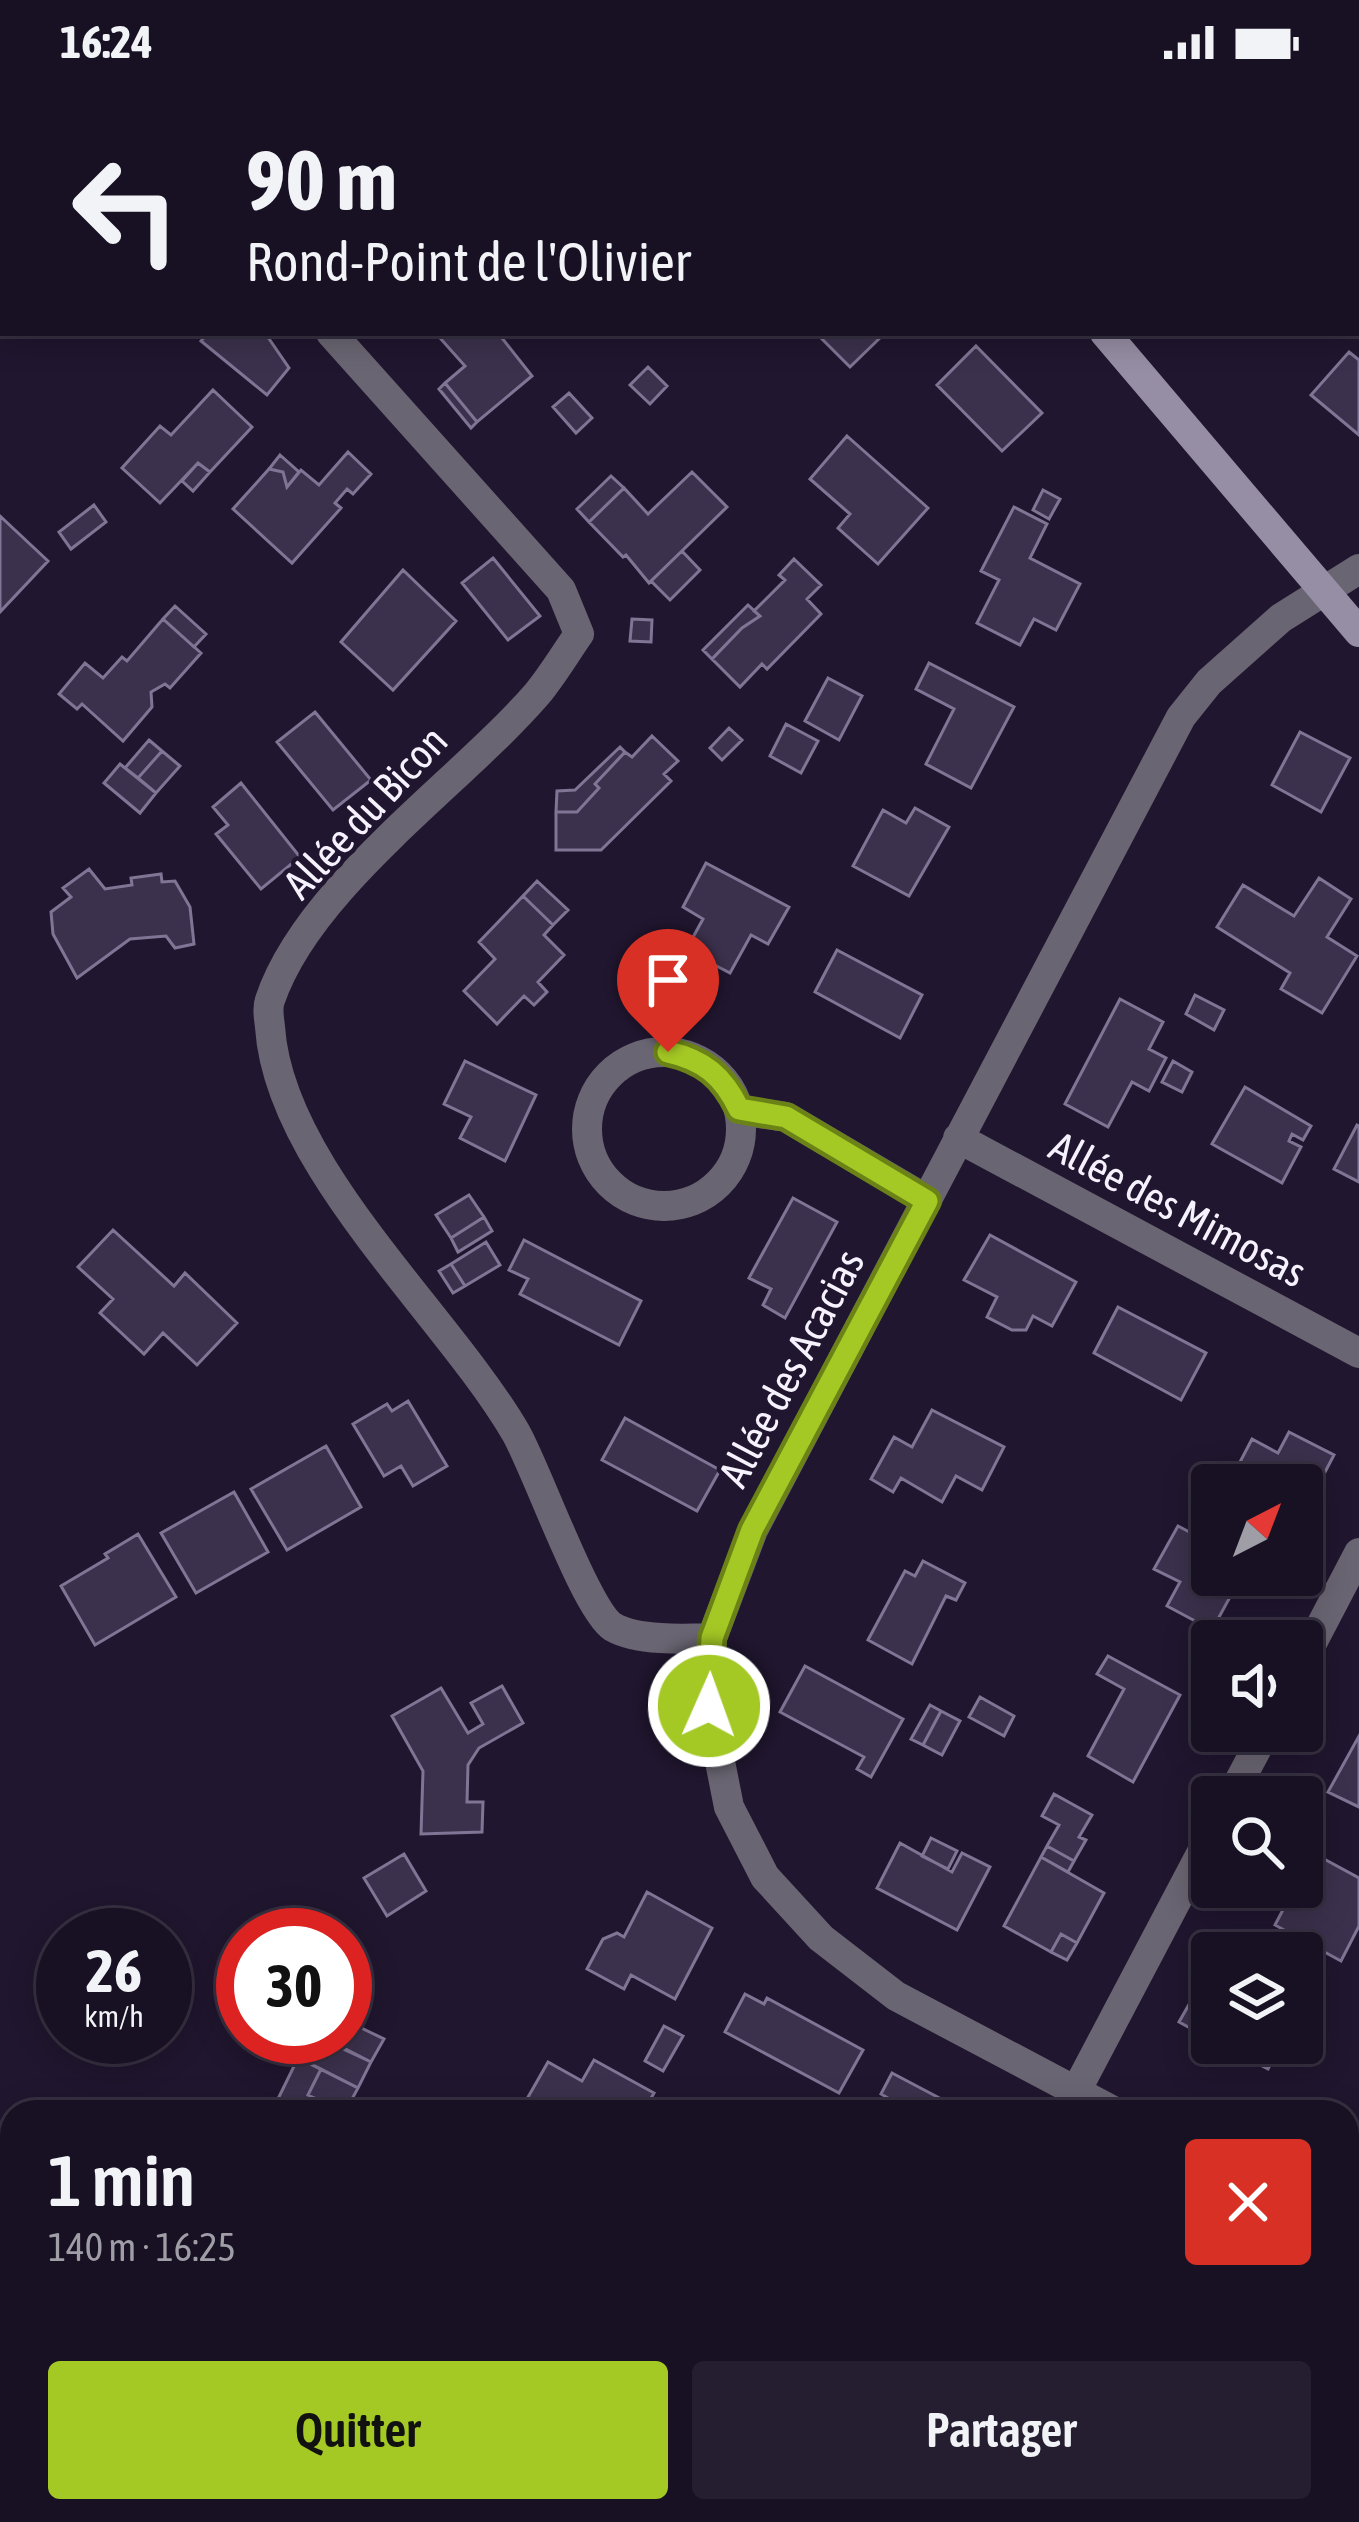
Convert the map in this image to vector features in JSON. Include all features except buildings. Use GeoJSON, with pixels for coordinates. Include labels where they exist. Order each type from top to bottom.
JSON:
{"type":"FeatureCollection","features":[{"type":"Feature","properties":{"kind":"street","name":"Allée du Bicon"},"geometry":{"type":"LineString","coordinates":[[334,336],[561,590],[578,634],[538,693],[323,909],[268,1004],[272,1055],[294,1120],[349,1205],[514,1431],[589,1596],[613,1627],[664,1639],[712,1638]]}},
{"type":"Feature","properties":{"kind":"street"},"geometry":{"type":"LineString","coordinates":[[1108,336],[1359,632]]}},
{"type":"Feature","properties":{"kind":"street","name":"Allée des Acacias"},"geometry":{"type":"LineString","coordinates":[[1068,2100],[896,1996],[821,1938],[765,1876],[728,1807],[709,1706],[712,1638],[752,1530],[1180,716],[1209,682],[1281,618],[1359,569]]}},
{"type":"Feature","properties":{"kind":"street"},"geometry":{"type":"LineString","coordinates":[[739,1109],[741,1136],[735,1162],[719,1184],[672,1207],[645,1204],[621,1193],[602,1175],[590,1152],[587,1125],[592,1101],[604,1080],[644,1055],[668,1052],[692,1057],[721,1079],[739,1109],[786,1117],[927,1201]]}},
{"type":"Feature","properties":{"kind":"street","name":"Allée des Mimosas"},"geometry":{"type":"LineString","coordinates":[[958,1138],[1359,1353]]}},
{"type":"Feature","properties":{"kind":"street"},"geometry":{"type":"LineString","coordinates":[[1323,1622],[1359,1553]]}},
{"type":"Feature","properties":{"kind":"street"},"geometry":{"type":"LineString","coordinates":[[1072,2100],[1191,1873]]}},
{"type":"Feature","properties":{"kind":"route"},"geometry":{"type":"LineString","coordinates":[[668,1052],[692,1057],[713,1070],[739,1109],[786,1117],[927,1201],[752,1530],[712,1638],[709,1706]]}}]}
